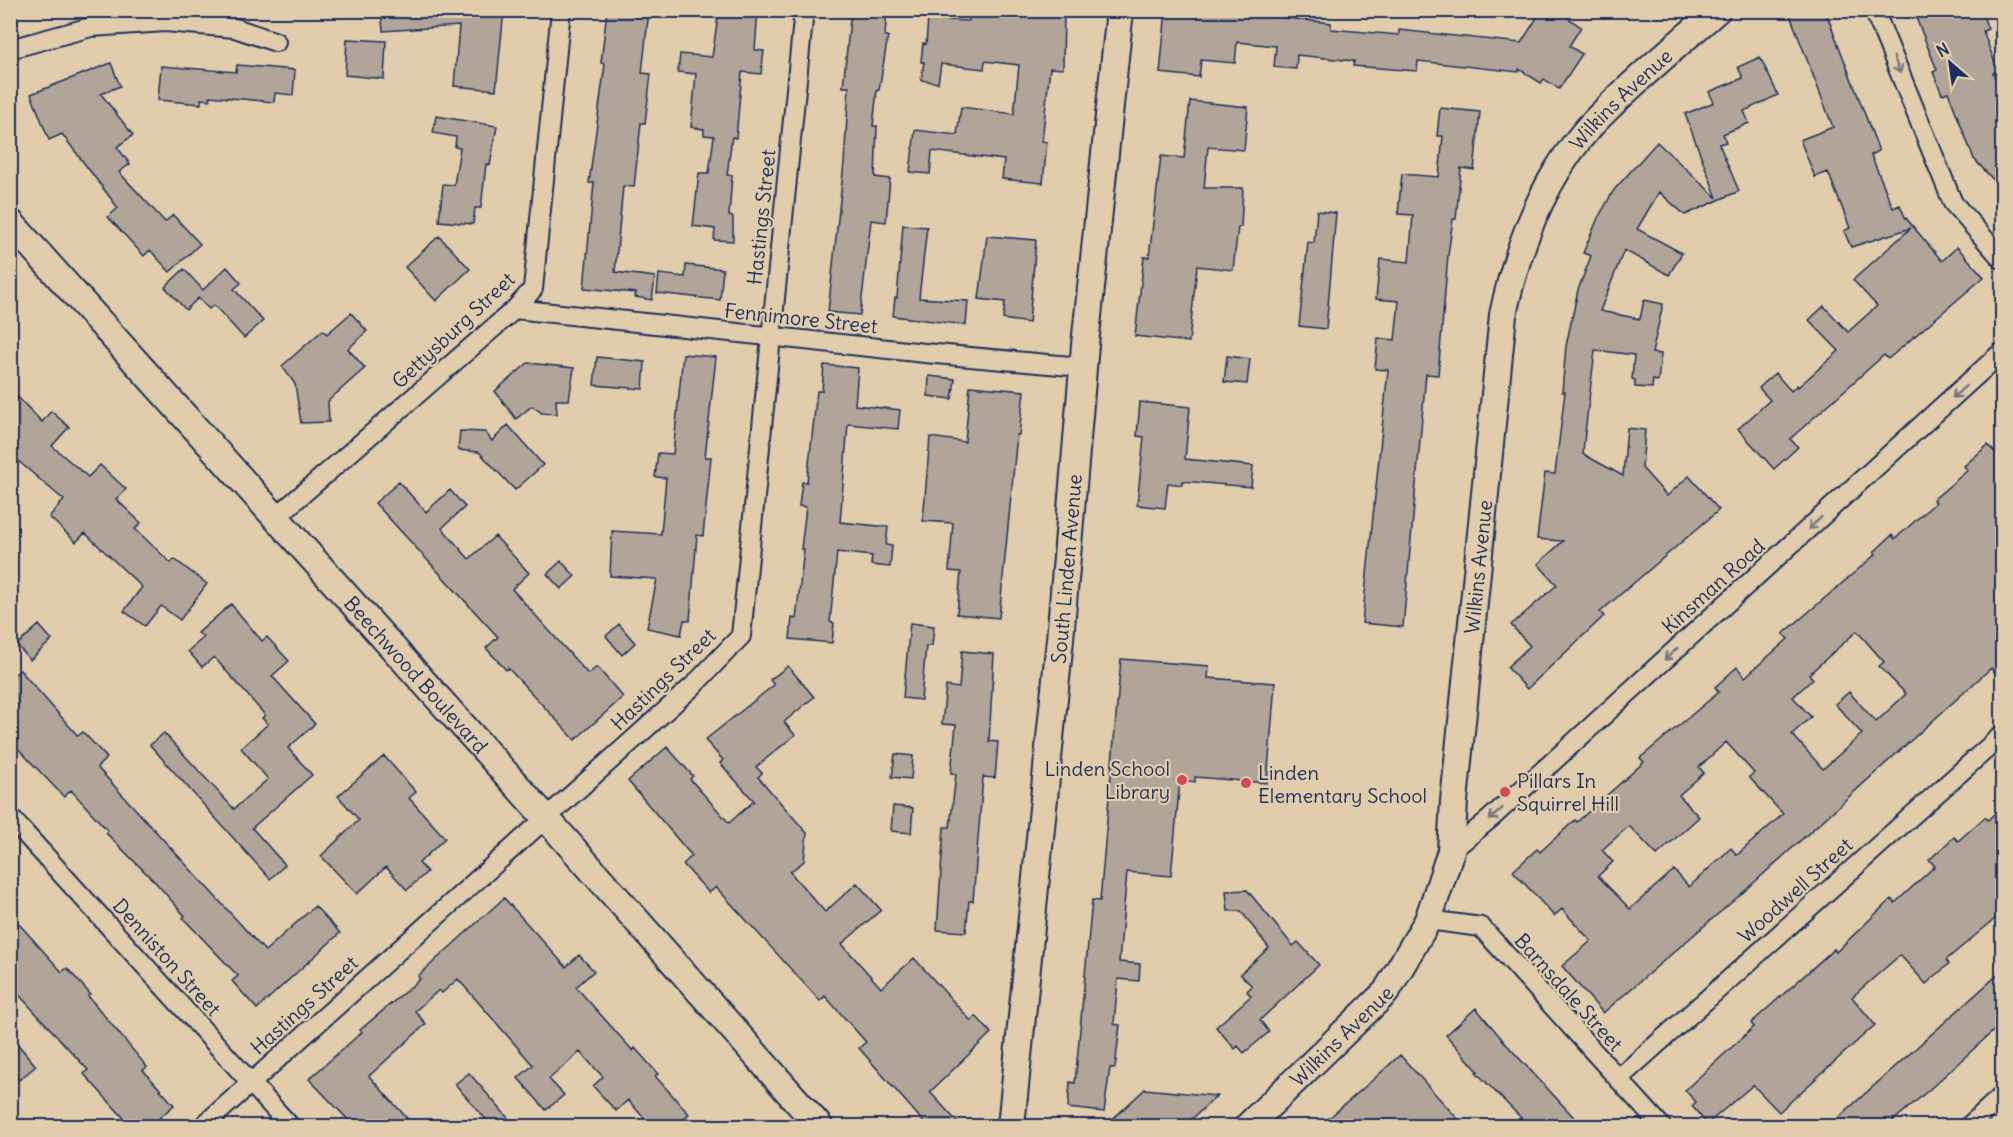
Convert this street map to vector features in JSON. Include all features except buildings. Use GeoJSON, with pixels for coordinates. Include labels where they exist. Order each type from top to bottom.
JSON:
{"type":"FeatureCollection","features":[{"type":"Feature","properties":{"kind":"main road","name":"South Linden Avenue"},"geometry":{"type":"LineString","coordinates":[[1011,1126],[1061,628],[1083,367],[1120,10]]}},
{"type":"Feature","properties":{"kind":"main road","name":"Wilkins Avenue"},"geometry":{"type":"LineString","coordinates":[[1258,1123],[1386,992],[1428,920],[1451,851],[1454,801],[1500,350],[1511,280],[1536,212],[1551,182],[1590,127],[1626,90],[1717,10]]}},
{"type":"Feature","properties":{"kind":"main road","name":"Beechwood Boulevard"},"geometry":{"type":"LineString","coordinates":[[10,222],[545,817],[819,1126]]}},
{"type":"Feature","properties":{"kind":"street","name":"Gettysburg Street"},"geometry":{"type":"LineString","coordinates":[[275,518],[515,309],[533,289],[561,10]]}},
{"type":"Feature","properties":{"kind":"street","name":"Hastings Street"},"geometry":{"type":"LineString","coordinates":[[203,1126],[693,686],[741,636],[804,10]]}},
{"type":"Feature","properties":{"kind":"street"},"geometry":{"type":"LineString","coordinates":[[1875,10],[1953,203],[2002,259]]}},
{"type":"Feature","properties":{"kind":"street"},"geometry":{"type":"LineString","coordinates":[[10,49],[91,27],[165,22],[235,28],[276,42]]}},
{"type":"Feature","properties":{"kind":"street","name":"Fennimore Street"},"geometry":{"type":"LineString","coordinates":[[515,309],[771,337],[1083,367]]}},
{"type":"Feature","properties":{"kind":"street","name":"Kinsman Road"},"geometry":{"type":"LineString","coordinates":[[1451,851],[1500,810],[2002,352]]}},
{"type":"Feature","properties":{"kind":"street","name":"Woodwell Street"},"geometry":{"type":"LineString","coordinates":[[1618,1079],[2002,735]]}},
{"type":"Feature","properties":{"kind":"street","name":"Denniston Street"},"geometry":{"type":"LineString","coordinates":[[10,817],[290,1126]]}},
{"type":"Feature","properties":{"kind":"street","name":"Barnsdale Street"},"geometry":{"type":"LineString","coordinates":[[1428,920],[1481,927],[1661,1126]]}},
{"type":"Feature","properties":{"kind":"street"},"geometry":{"type":"LineString","coordinates":[[1969,1126],[2002,1096]]}},
{"type":"Feature","properties":{"kind":"place","name":"Linden School Library"},"geometry":{"type":"Point","coordinates":[1182,780]}},
{"type":"Feature","properties":{"kind":"place","name":"Linden Elementary School"},"geometry":{"type":"Point","coordinates":[1246,783]}},
{"type":"Feature","properties":{"kind":"place","name":"Pillars In Squirrel Hill"},"geometry":{"type":"Point","coordinates":[1505,792]}}]}
